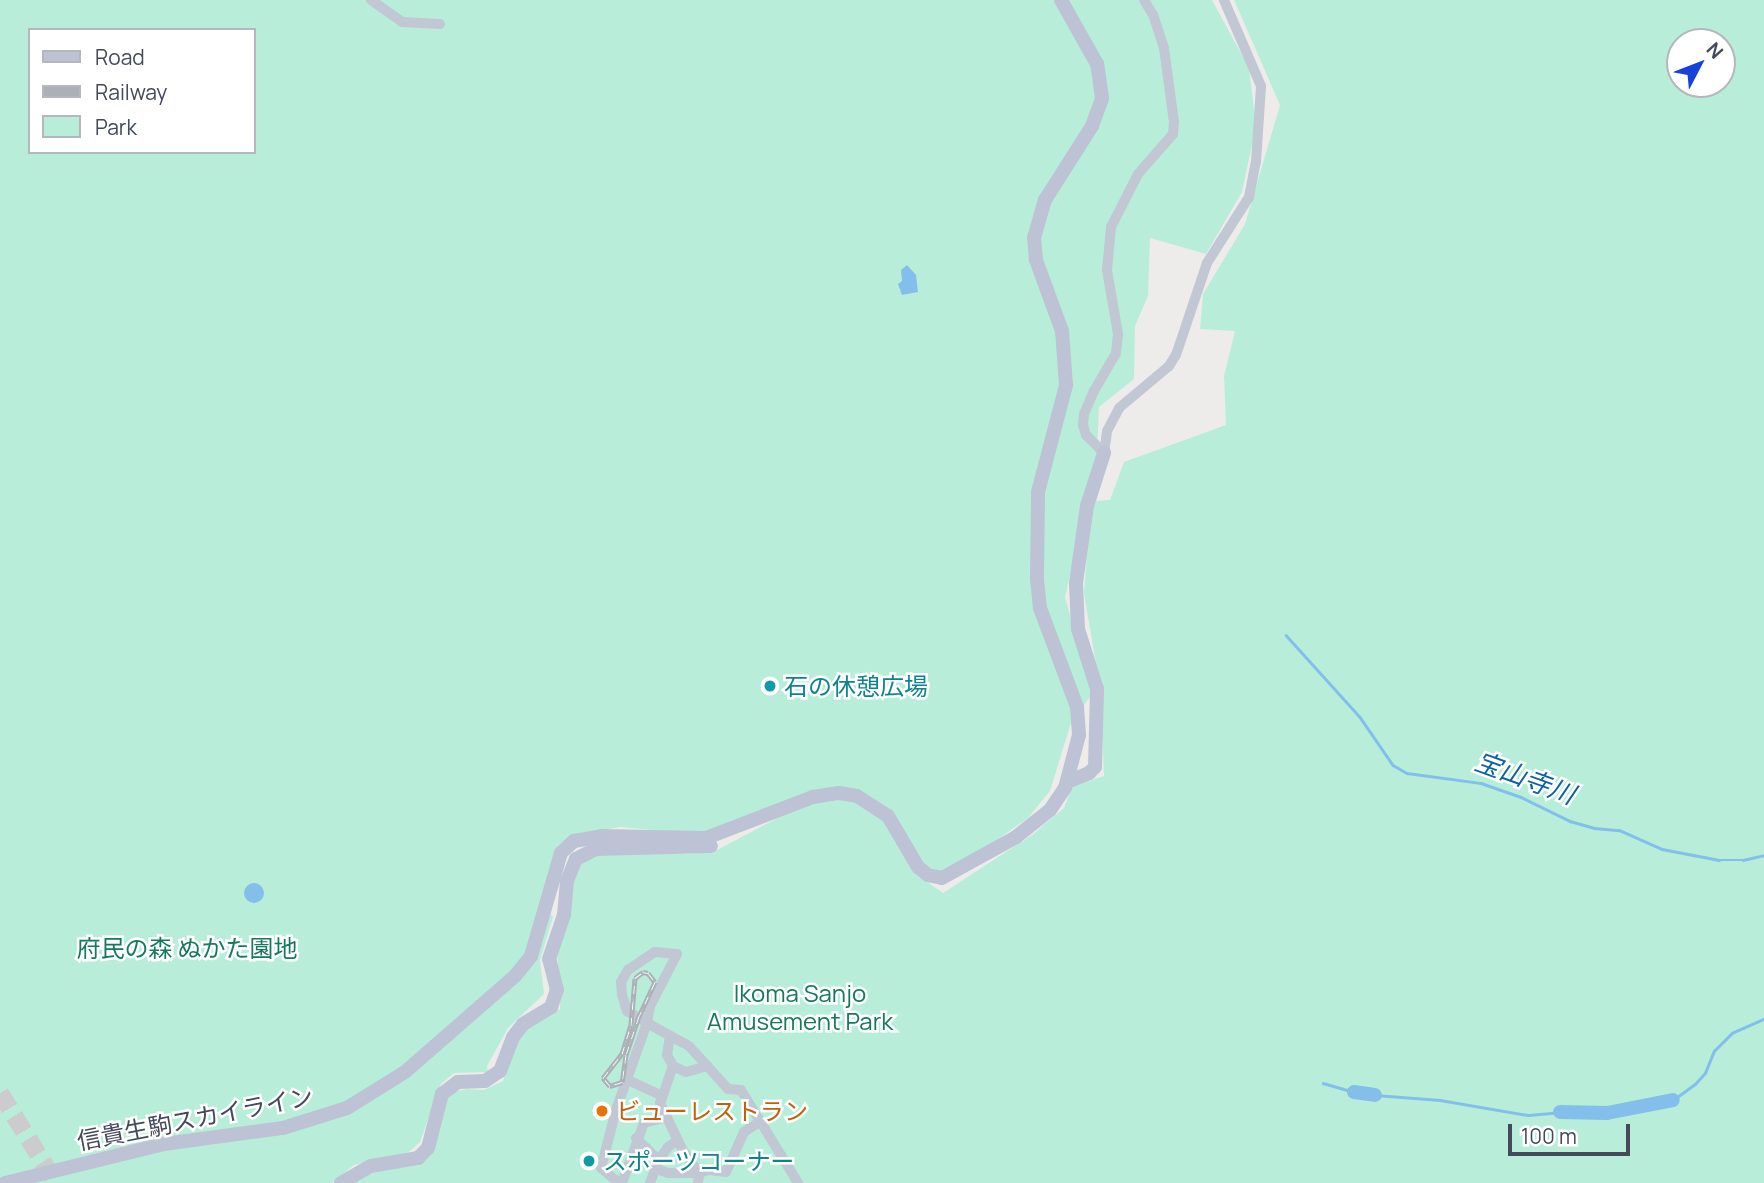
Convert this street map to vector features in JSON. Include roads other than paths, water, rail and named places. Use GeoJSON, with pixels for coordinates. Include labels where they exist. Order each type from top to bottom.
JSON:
{"type":"FeatureCollection","features":[{"type":"Feature","properties":{"kind":"street"},"geometry":{"type":"LineString","coordinates":[[371,0],[402,22],[440,24]]}},
{"type":"Feature","properties":{"kind":"street","name":"信貴生駒スカイライン"},"geometry":{"type":"LineString","coordinates":[[5,1183],[164,1144],[283,1128],[347,1108],[405,1072],[515,976],[531,956],[561,853],[574,841],[601,836],[699,839],[773,814],[813,797],[839,793],[857,796],[888,816],[923,872],[942,878],[966,867],[1035,824],[1050,810],[1067,782],[1079,735],[1077,707],[1041,608],[1035,518],[1038,492],[1066,386],[1062,331],[1036,260],[1034,238],[1045,200],[1092,126],[1102,98],[1097,64],[1061,0]]}},
{"type":"Feature","properties":{"kind":"street"},"geometry":{"type":"LineString","coordinates":[[1104,453],[1086,435],[1083,425],[1084,414],[1116,353],[1118,334],[1107,270],[1111,227],[1138,174],[1173,134],[1174,122],[1164,47],[1153,15],[1144,0]]}},
{"type":"Feature","properties":{"kind":"street"},"geometry":{"type":"LineString","coordinates":[[1067,782],[1095,767],[1097,689],[1082,646],[1076,583],[1088,499],[1104,453],[1107,431],[1119,408],[1169,366],[1176,355],[1207,263],[1249,197],[1256,162],[1261,86],[1224,0]]}},
{"type":"Feature","properties":{"kind":"street"},"geometry":{"type":"LineString","coordinates":[[341,1183],[371,1166],[418,1158],[428,1148],[442,1094],[458,1082],[485,1081],[500,1071],[518,1030],[551,1007],[556,990],[549,959],[565,915],[567,881],[576,859],[596,849],[623,846],[702,849],[754,829],[767,822],[773,814]]}},
{"type":"Feature","properties":{"kind":"street"},"geometry":{"type":"LineString","coordinates":[[666,1117],[644,1123],[621,1183],[601,1168],[616,1110],[647,1023],[650,1006],[677,954],[656,952],[628,970],[621,982],[627,1011],[647,1023],[670,1036],[689,1046],[728,1089],[741,1090],[798,1183]]}},
{"type":"Feature","properties":{"kind":"street"},"geometry":{"type":"LineString","coordinates":[[670,1036],[667,1055],[673,1066],[686,1072],[707,1066]]}},
{"type":"Feature","properties":{"kind":"street"},"geometry":{"type":"LineString","coordinates":[[673,1066],[660,1103],[699,1178]]}},
{"type":"Feature","properties":{"kind":"street"},"geometry":{"type":"LineString","coordinates":[[628,1080],[662,1096]]}},
{"type":"Feature","properties":{"kind":"street"},"geometry":{"type":"LineString","coordinates":[[636,1139],[668,1173],[699,1178],[709,1170],[726,1172],[748,1127],[761,1121]]}},
{"type":"Feature","properties":{"kind":"street"},"geometry":{"type":"LineString","coordinates":[[650,1183],[658,1165],[678,1140]]}},
{"type":"Feature","properties":{"kind":"water"},"geometry":{"type":"Polygon","coordinates":[[[907,265],[916,275],[918,292],[902,295],[898,284],[902,281],[901,270],[907,265]]]}},
{"type":"Feature","properties":{"kind":"water"},"geometry":{"type":"Polygon","coordinates":[[[250,883],[258,883],[264,893],[258,903],[250,903],[244,897],[244,889],[250,883]]]}},
{"type":"Feature","properties":{"kind":"waterway","name":"宝山寺川"},"geometry":{"type":"LineString","coordinates":[[1286,635],[1360,717],[1393,765],[1407,773],[1481,783],[1521,797],[1570,821],[1594,828],[1619,830],[1662,849],[1719,860],[1743,860],[1764,855]]}},
{"type":"Feature","properties":{"kind":"waterway","name":"宝山寺川"},"geometry":{"type":"LineString","coordinates":[[1673,1100],[1705,1073],[1714,1051],[1732,1033],[1764,1019]]}},
{"type":"Feature","properties":{"kind":"waterway","name":"宝山寺川"},"geometry":{"type":"LineString","coordinates":[[1323,1083],[1354,1092]]}},
{"type":"Feature","properties":{"kind":"waterway","name":"宝山寺川"},"geometry":{"type":"LineString","coordinates":[[1354,1092],[1375,1095]]}},
{"type":"Feature","properties":{"kind":"waterway","name":"宝山寺川"},"geometry":{"type":"LineString","coordinates":[[1375,1095],[1440,1100],[1528,1115],[1560,1112]]}},
{"type":"Feature","properties":{"kind":"waterway","name":"宝山寺川"},"geometry":{"type":"LineString","coordinates":[[1560,1112],[1607,1113],[1673,1100]]}},
{"type":"Feature","properties":{"kind":"tunnel"},"geometry":{"type":"LineString","coordinates":[[0,1093],[56,1183]]}},
{"type":"Feature","properties":{"kind":"railway"},"geometry":{"type":"LineString","coordinates":[[643,972],[648,973],[655,982],[639,1016],[626,1055],[622,1082],[610,1086],[603,1078],[622,1054],[631,1025],[635,978],[643,972]]}},
{"type":"Feature","properties":{"kind":"place","name":"石の休憩広場"},"geometry":{"type":"Point","coordinates":[770,686]}},
{"type":"Feature","properties":{"kind":"place","name":"ビューレストラン"},"geometry":{"type":"Point","coordinates":[602,1111]}},
{"type":"Feature","properties":{"kind":"place","name":"スポーツコーナー"},"geometry":{"type":"Point","coordinates":[589,1161]}},
{"type":"Feature","properties":{"kind":"park label","name":"府民の森 ぬかた園地"},"geometry":{"type":"Point","coordinates":[187,948]}},
{"type":"Feature","properties":{"kind":"park label","name":"Ikoma Sanjo Amusement Park"},"geometry":{"type":"Point","coordinates":[800,1007]}}]}
